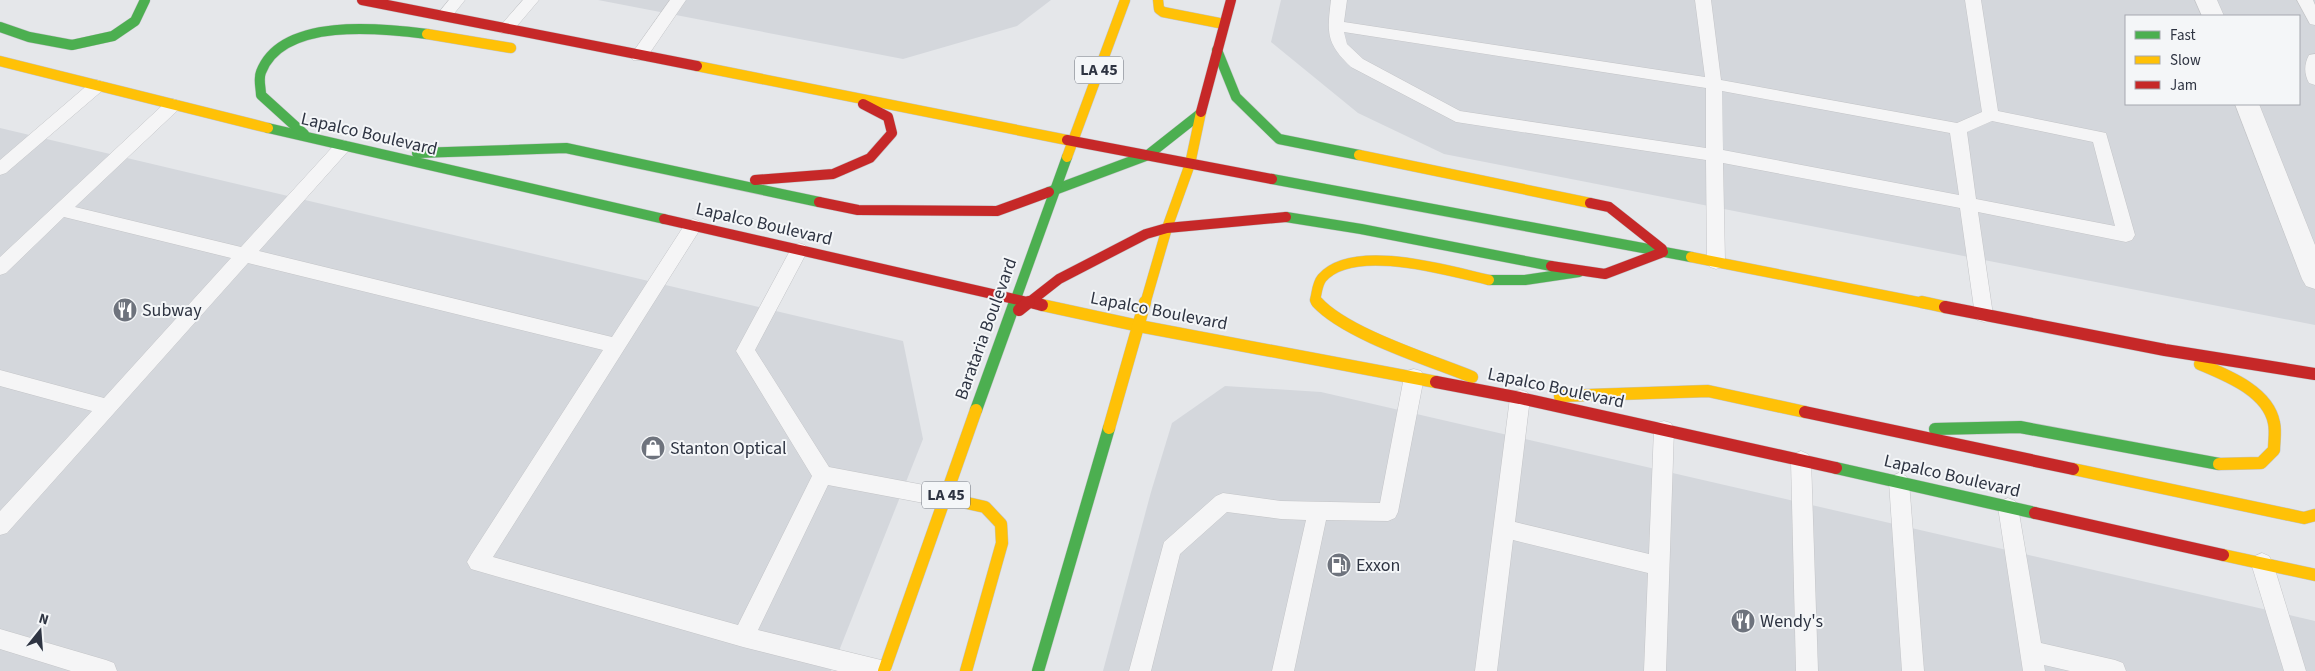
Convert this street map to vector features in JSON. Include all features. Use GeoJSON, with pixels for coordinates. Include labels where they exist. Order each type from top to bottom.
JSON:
{"type":"FeatureCollection","features":[{"type":"Feature","properties":{"kind":"main road"},"geometry":{"type":"LineString","coordinates":[[0,27],[29,37],[72,45],[113,36],[135,22],[145,0]]}},
{"type":"Feature","properties":{"kind":"main road"},"geometry":{"type":"LineString","coordinates":[[362,0],[853,99],[1190,164],[1665,252],[2165,350],[2315,374]]}},
{"type":"Feature","properties":{"kind":"main road","name":"Barataria Boulevard"},"geometry":{"type":"LineString","coordinates":[[883,671],[1054,189],[1125,0]]}},
{"type":"Feature","properties":{"kind":"main road"},"geometry":{"type":"LineString","coordinates":[[1158,0],[1159,9],[1163,12],[1224,24]]}},
{"type":"Feature","properties":{"kind":"main road"},"geometry":{"type":"LineString","coordinates":[[1038,671],[1167,228],[1190,164],[1200,114],[1231,0]]}},
{"type":"Feature","properties":{"kind":"main road"},"geometry":{"type":"LineString","coordinates":[[308,138],[276,111],[261,95],[260,76],[267,59],[287,42],[317,30],[352,28],[403,31],[520,48]]}},
{"type":"Feature","properties":{"kind":"main road"},"geometry":{"type":"LineString","coordinates":[[1217,50],[1236,97],[1279,139],[1609,207],[1665,252]]}},
{"type":"Feature","properties":{"kind":"main road"},"geometry":{"type":"LineString","coordinates":[[560,51],[639,56]]}},
{"type":"Feature","properties":{"kind":"main road","name":"Lapalco Boulevard"},"geometry":{"type":"LineString","coordinates":[[0,61],[308,138],[1015,299],[1139,326],[1520,398],[2315,575]]}},
{"type":"Feature","properties":{"kind":"main road"},"geometry":{"type":"LineString","coordinates":[[718,182],[833,174],[870,158],[892,133],[888,117],[853,99]]}},
{"type":"Feature","properties":{"kind":"main road"},"geometry":{"type":"LineString","coordinates":[[378,154],[566,148],[718,182],[858,210],[997,212],[1148,155],[1200,114]]}},
{"type":"Feature","properties":{"kind":"main road"},"geometry":{"type":"LineString","coordinates":[[1008,319],[1059,279],[1146,234],[1167,228],[1280,216],[1361,229],[1579,272],[1606,274],[1665,252]]}},
{"type":"Feature","properties":{"kind":"main road"},"geometry":{"type":"LineString","coordinates":[[1579,272],[1534,280],[1493,280],[1393,260],[1358,260],[1336,268],[1319,279],[1315,289],[1315,300],[1350,328],[1422,355],[1520,398],[1708,391],[2304,518],[2315,515]]}},
{"type":"Feature","properties":{"kind":"main road"},"geometry":{"type":"LineString","coordinates":[[1889,430],[2020,427],[2210,464],[2261,463],[2274,450],[2274,430],[2272,417],[2259,400],[2225,374],[2165,350]]}},
{"type":"Feature","properties":{"kind":"main road"},"geometry":{"type":"LineString","coordinates":[[945,498],[985,507],[1001,524],[1002,542],[966,671]]}},
{"type":"Feature","properties":{"kind":"street"},"geometry":{"type":"LineString","coordinates":[[2206,0],[2213,15]]}},
{"type":"Feature","properties":{"kind":"street"},"geometry":{"type":"LineString","coordinates":[[2247,105],[2315,279]]}},
{"type":"Feature","properties":{"kind":"lane"},"geometry":{"type":"LineString","coordinates":[[444,16],[457,0]]}},
{"type":"Feature","properties":{"kind":"lane"},"geometry":{"type":"LineString","coordinates":[[506,29],[531,0]]}},
{"type":"Feature","properties":{"kind":"lane"},"geometry":{"type":"LineString","coordinates":[[639,56],[678,0]]}},
{"type":"Feature","properties":{"kind":"lane"},"geometry":{"type":"LineString","coordinates":[[1336,26],[1714,84],[1958,129],[1991,115],[2100,136],[2126,235],[1715,155],[1456,116],[1357,63],[1337,44],[1336,26],[1339,0]]}},
{"type":"Feature","properties":{"kind":"lane"},"geometry":{"type":"LineString","coordinates":[[1703,0],[1714,84],[1716,262]]}},
{"type":"Feature","properties":{"kind":"lane"},"geometry":{"type":"LineString","coordinates":[[1973,0],[1991,115]]}},
{"type":"Feature","properties":{"kind":"lane"},"geometry":{"type":"LineString","coordinates":[[2305,0],[2315,20]]}},
{"type":"Feature","properties":{"kind":"lane"},"geometry":{"type":"LineString","coordinates":[[2315,58],[2312,74],[2315,79]]}},
{"type":"Feature","properties":{"kind":"lane"},"geometry":{"type":"LineString","coordinates":[[0,169],[97,86]]}},
{"type":"Feature","properties":{"kind":"lane"},"geometry":{"type":"LineString","coordinates":[[0,268],[173,105]]}},
{"type":"Feature","properties":{"kind":"lane"},"geometry":{"type":"LineString","coordinates":[[1958,129],[1984,316]]}},
{"type":"Feature","properties":{"kind":"lane"},"geometry":{"type":"LineString","coordinates":[[0,526],[343,146]]}},
{"type":"Feature","properties":{"kind":"lane"},"geometry":{"type":"LineString","coordinates":[[62,210],[617,346]]}},
{"type":"Feature","properties":{"kind":"lane"},"geometry":{"type":"LineString","coordinates":[[693,226],[478,562],[743,637],[883,671]]}},
{"type":"Feature","properties":{"kind":"lane"},"geometry":{"type":"LineString","coordinates":[[799,250],[745,351],[823,475],[945,498]]}},
{"type":"Feature","properties":{"kind":"lane"},"geometry":{"type":"LineString","coordinates":[[1140,671],[1171,549],[1223,502],[1281,510],[1388,512],[1414,377]]}},
{"type":"Feature","properties":{"kind":"lane"},"geometry":{"type":"LineString","coordinates":[[0,378],[107,407]]}},
{"type":"Feature","properties":{"kind":"lane"},"geometry":{"type":"LineString","coordinates":[[1486,671],[1520,398]]}},
{"type":"Feature","properties":{"kind":"lane"},"geometry":{"type":"LineString","coordinates":[[1655,671],[1664,429]]}},
{"type":"Feature","properties":{"kind":"lane"},"geometry":{"type":"LineString","coordinates":[[1801,460],[1807,671]]}},
{"type":"Feature","properties":{"kind":"lane"},"geometry":{"type":"LineString","coordinates":[[743,637],[823,475]]}},
{"type":"Feature","properties":{"kind":"lane"},"geometry":{"type":"LineString","coordinates":[[1900,482],[1914,671]]}},
{"type":"Feature","properties":{"kind":"lane"},"geometry":{"type":"LineString","coordinates":[[2008,507],[2032,661],[2116,671]]}},
{"type":"Feature","properties":{"kind":"lane"},"geometry":{"type":"LineString","coordinates":[[1283,671],[1318,511]]}},
{"type":"Feature","properties":{"kind":"lane"},"geometry":{"type":"LineString","coordinates":[[1504,529],[1659,566]]}},
{"type":"Feature","properties":{"kind":"lane"},"geometry":{"type":"LineString","coordinates":[[2262,562],[2295,671]]}},
{"type":"Feature","properties":{"kind":"lane"},"geometry":{"type":"LineString","coordinates":[[0,639],[106,671]]}},
{"type":"Feature","properties":{"kind":"shaded area"},"geometry":{"type":"Polygon","coordinates":[[[598,0],[1051,0],[1017,26],[903,59],[598,0]]]}},
{"type":"Feature","properties":{"kind":"shaded area"},"geometry":{"type":"Polygon","coordinates":[[[1281,0],[2315,0],[2315,325],[1444,154],[1358,113],[1271,42],[1281,0]]]}},
{"type":"Feature","properties":{"kind":"shaded area"},"geometry":{"type":"Polygon","coordinates":[[[0,128],[903,341],[923,439],[831,671],[0,671],[0,128]]]}},
{"type":"Feature","properties":{"kind":"shaded area"},"geometry":{"type":"Polygon","coordinates":[[[1225,386],[1321,392],[2315,621],[2315,671],[1103,671],[1151,492],[1172,423],[1225,386]]]}},
{"type":"Feature","properties":{"kind":"traffic: fast"},"geometry":{"type":"LineString","coordinates":[[0,27],[29,37],[72,45],[113,36],[135,21],[145,0]]}},
{"type":"Feature","properties":{"kind":"traffic: fast"},"geometry":{"type":"LineString","coordinates":[[304,134],[261,95],[261,72],[271,55],[288,42],[310,34],[334,30],[385,29],[427,34]]}},
{"type":"Feature","properties":{"kind":"traffic: fast"},"geometry":{"type":"LineString","coordinates":[[1217,50],[1236,97],[1279,139],[1359,155]]}},
{"type":"Feature","properties":{"kind":"traffic: fast"},"geometry":{"type":"LineString","coordinates":[[1049,192],[1148,155],[1200,114]]}},
{"type":"Feature","properties":{"kind":"traffic: fast"},"geometry":{"type":"LineString","coordinates":[[268,128],[664,219]]}},
{"type":"Feature","properties":{"kind":"traffic: fast"},"geometry":{"type":"LineString","coordinates":[[417,153],[566,148],[819,202]]}},
{"type":"Feature","properties":{"kind":"traffic: fast"},"geometry":{"type":"LineString","coordinates":[[976,410],[1067,157]]}},
{"type":"Feature","properties":{"kind":"traffic: fast"},"geometry":{"type":"LineString","coordinates":[[1272,179],[1691,257]]}},
{"type":"Feature","properties":{"kind":"traffic: fast"},"geometry":{"type":"LineString","coordinates":[[1286,217],[1361,229],[1551,266]]}},
{"type":"Feature","properties":{"kind":"traffic: fast"},"geometry":{"type":"LineString","coordinates":[[1489,280],[1525,280],[1579,272]]}},
{"type":"Feature","properties":{"kind":"traffic: fast"},"geometry":{"type":"LineString","coordinates":[[1935,429],[2020,427],[2219,464]]}},
{"type":"Feature","properties":{"kind":"traffic: fast"},"geometry":{"type":"LineString","coordinates":[[1038,671],[1109,428]]}},
{"type":"Feature","properties":{"kind":"traffic: fast"},"geometry":{"type":"LineString","coordinates":[[1836,468],[2035,513]]}},
{"type":"Feature","properties":{"kind":"traffic: slow"},"geometry":{"type":"LineString","coordinates":[[1067,157],[1125,0]]}},
{"type":"Feature","properties":{"kind":"traffic: slow"},"geometry":{"type":"LineString","coordinates":[[1158,0],[1159,9],[1163,12],[1224,24]]}},
{"type":"Feature","properties":{"kind":"traffic: slow"},"geometry":{"type":"LineString","coordinates":[[427,34],[511,48]]}},
{"type":"Feature","properties":{"kind":"traffic: slow"},"geometry":{"type":"LineString","coordinates":[[0,61],[268,128]]}},
{"type":"Feature","properties":{"kind":"traffic: slow"},"geometry":{"type":"LineString","coordinates":[[697,66],[1067,140]]}},
{"type":"Feature","properties":{"kind":"traffic: slow"},"geometry":{"type":"LineString","coordinates":[[1109,428],[1167,228],[1190,164],[1201,112]]}},
{"type":"Feature","properties":{"kind":"traffic: slow"},"geometry":{"type":"LineString","coordinates":[[1359,155],[1590,203]]}},
{"type":"Feature","properties":{"kind":"traffic: slow"},"geometry":{"type":"LineString","coordinates":[[1691,257],[1945,307]]}},
{"type":"Feature","properties":{"kind":"traffic: slow"},"geometry":{"type":"LineString","coordinates":[[1472,377],[1350,327],[1325,311],[1315,300],[1322,278],[1335,267],[1354,262],[1402,263],[1489,280]]}},
{"type":"Feature","properties":{"kind":"traffic: slow"},"geometry":{"type":"LineString","coordinates":[[1042,305],[1139,326],[1436,382]]}},
{"type":"Feature","properties":{"kind":"traffic: slow"},"geometry":{"type":"LineString","coordinates":[[2200,364],[2232,378],[2253,392],[2268,409],[2274,423],[2274,450],[2261,463],[2219,464]]}},
{"type":"Feature","properties":{"kind":"traffic: slow"},"geometry":{"type":"LineString","coordinates":[[1560,396],[1708,391],[1805,412]]}},
{"type":"Feature","properties":{"kind":"traffic: slow"},"geometry":{"type":"LineString","coordinates":[[884,671],[976,410]]}},
{"type":"Feature","properties":{"kind":"traffic: slow"},"geometry":{"type":"LineString","coordinates":[[2073,469],[2304,518],[2315,515]]}},
{"type":"Feature","properties":{"kind":"traffic: slow"},"geometry":{"type":"LineString","coordinates":[[945,498],[985,507],[1001,524],[1002,543],[966,671]]}},
{"type":"Feature","properties":{"kind":"traffic: slow"},"geometry":{"type":"LineString","coordinates":[[2223,555],[2315,575]]}},
{"type":"Feature","properties":{"kind":"traffic: jam"},"geometry":{"type":"LineString","coordinates":[[362,0],[697,66]]}},
{"type":"Feature","properties":{"kind":"traffic: jam"},"geometry":{"type":"LineString","coordinates":[[1201,112],[1231,0]]}},
{"type":"Feature","properties":{"kind":"traffic: jam"},"geometry":{"type":"LineString","coordinates":[[755,180],[833,174],[870,158],[892,133],[888,117],[863,104]]}},
{"type":"Feature","properties":{"kind":"traffic: jam"},"geometry":{"type":"LineString","coordinates":[[1067,140],[1272,179]]}},
{"type":"Feature","properties":{"kind":"traffic: jam"},"geometry":{"type":"LineString","coordinates":[[819,202],[858,210],[997,211],[1049,192]]}},
{"type":"Feature","properties":{"kind":"traffic: jam"},"geometry":{"type":"LineString","coordinates":[[1590,203],[1609,207],[1662,249]]}},
{"type":"Feature","properties":{"kind":"traffic: jam"},"geometry":{"type":"LineString","coordinates":[[1019,310],[1059,279],[1146,234],[1167,228],[1286,217]]}},
{"type":"Feature","properties":{"kind":"traffic: jam"},"geometry":{"type":"LineString","coordinates":[[664,219],[1042,305]]}},
{"type":"Feature","properties":{"kind":"traffic: jam"},"geometry":{"type":"LineString","coordinates":[[1551,266],[1605,274],[1663,252]]}},
{"type":"Feature","properties":{"kind":"traffic: jam"},"geometry":{"type":"LineString","coordinates":[[1945,307],[2165,350],[2315,374]]}},
{"type":"Feature","properties":{"kind":"traffic: jam"},"geometry":{"type":"LineString","coordinates":[[1436,382],[1520,398],[1836,468]]}},
{"type":"Feature","properties":{"kind":"traffic: jam"},"geometry":{"type":"LineString","coordinates":[[1805,412],[2073,469]]}},
{"type":"Feature","properties":{"kind":"traffic: jam"},"geometry":{"type":"LineString","coordinates":[[2035,513],[2223,555]]}},
{"type":"Feature","properties":{"kind":"place","name":"Subway"},"geometry":{"type":"Point","coordinates":[125,310]}},
{"type":"Feature","properties":{"kind":"place","name":"Stanton Optical"},"geometry":{"type":"Point","coordinates":[653,448]}},
{"type":"Feature","properties":{"kind":"place","name":"Exxon"},"geometry":{"type":"Point","coordinates":[1339,565]}},
{"type":"Feature","properties":{"kind":"place","name":"Wendy's"},"geometry":{"type":"Point","coordinates":[1743,621]}}]}
